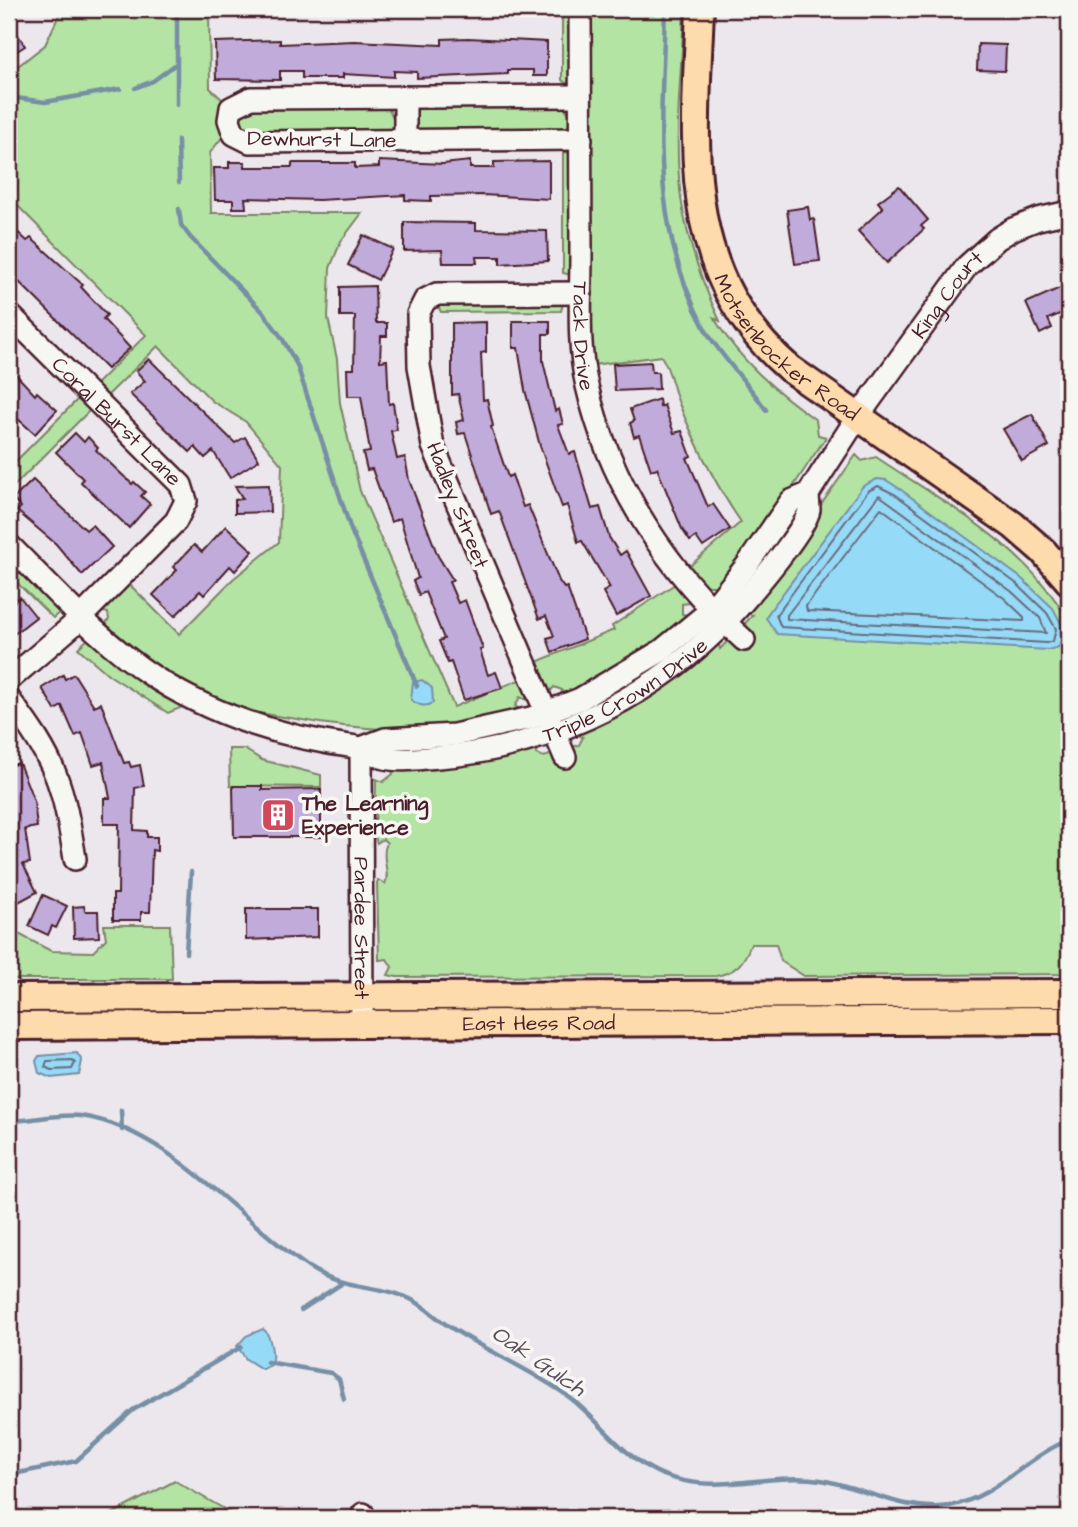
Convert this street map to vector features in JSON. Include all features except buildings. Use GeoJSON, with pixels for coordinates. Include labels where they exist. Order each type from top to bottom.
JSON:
{"type":"FeatureCollection","features":[{"type":"Feature","properties":{"kind":"main road","name":"Motsenbocker Road"},"geometry":{"type":"LineString","coordinates":[[700,9],[697,191],[703,227],[718,272],[751,329],[790,369],[1013,525],[1043,551],[1069,581]]}},
{"type":"Feature","properties":{"kind":"main road","name":"East Hess Road"},"geometry":{"type":"LineString","coordinates":[[9,998],[1069,993]]}},
{"type":"Feature","properties":{"kind":"main road","name":"East Hess Road"},"geometry":{"type":"LineString","coordinates":[[9,1026],[1069,1020]]}},
{"type":"Feature","properties":{"kind":"street","name":"Tack Drive"},"geometry":{"type":"LineString","coordinates":[[580,9],[581,293],[584,375],[592,406],[652,538],[682,579],[744,640]]}},
{"type":"Feature","properties":{"kind":"street","name":"Dewhurst Lane"},"geometry":{"type":"LineString","coordinates":[[580,96],[251,98],[231,108],[229,120],[234,134],[250,142],[580,139]]}},
{"type":"Feature","properties":{"kind":"street"},"geometry":{"type":"LineString","coordinates":[[405,97],[405,141]]}},
{"type":"Feature","properties":{"kind":"street","name":"King Court"},"geometry":{"type":"LineString","coordinates":[[857,418],[935,308],[976,257],[1013,229],[1069,212]]}},
{"type":"Feature","properties":{"kind":"street","name":"Hadley Street"},"geometry":{"type":"LineString","coordinates":[[565,757],[433,446],[419,366],[418,314],[420,295],[581,293]]}},
{"type":"Feature","properties":{"kind":"street","name":"Coral Burst Lane"},"geometry":{"type":"LineString","coordinates":[[9,314],[193,500],[176,521],[81,617],[9,680]]}},
{"type":"Feature","properties":{"kind":"street","name":"Triple Crown Drive"},"geometry":{"type":"LineString","coordinates":[[9,545],[81,617],[144,670],[205,706],[275,731],[361,748],[385,758],[441,757],[501,747],[550,722],[609,708],[687,657],[718,616],[759,584],[799,528],[809,512],[808,494],[857,418]]}},
{"type":"Feature","properties":{"kind":"street"},"geometry":{"type":"LineString","coordinates":[[9,699],[53,764],[65,801],[75,859]]}},
{"type":"Feature","properties":{"kind":"street","name":"Pardee Street"},"geometry":{"type":"LineString","coordinates":[[361,748],[362,1023]]}},
{"type":"Feature","properties":{"kind":"green space"},"geometry":{"type":"Polygon","coordinates":[[[62,9],[209,9],[210,88],[225,102],[218,116],[223,136],[210,153],[211,213],[362,213],[341,241],[330,268],[328,318],[337,359],[340,403],[360,491],[454,707],[521,679],[527,700],[520,697],[515,706],[522,710],[465,724],[407,729],[349,727],[255,712],[216,700],[182,682],[149,661],[104,626],[109,619],[108,613],[100,611],[128,583],[179,634],[233,579],[279,542],[282,465],[246,422],[212,401],[158,346],[105,398],[94,386],[146,335],[9,197],[9,73],[45,45],[62,9]]]}},
{"type":"Feature","properties":{"kind":"green space"},"geometry":{"type":"Polygon","coordinates":[[[562,9],[570,9],[570,77],[567,84],[562,80],[562,9]]]}},
{"type":"Feature","properties":{"kind":"green space"},"geometry":{"type":"Polygon","coordinates":[[[588,9],[684,9],[678,127],[681,198],[696,261],[720,321],[714,318],[747,362],[786,398],[816,420],[818,435],[826,437],[769,523],[718,586],[703,586],[686,569],[741,522],[700,451],[661,356],[592,365],[588,9]]]}},
{"type":"Feature","properties":{"kind":"green space"},"geometry":{"type":"Polygon","coordinates":[[[559,103],[571,115],[568,127],[558,133],[424,134],[415,126],[414,113],[423,104],[559,103]]]}},
{"type":"Feature","properties":{"kind":"green space"},"geometry":{"type":"Polygon","coordinates":[[[248,106],[388,107],[395,122],[389,131],[256,136],[242,130],[239,117],[248,106]]]}},
{"type":"Feature","properties":{"kind":"green space"},"geometry":{"type":"Polygon","coordinates":[[[568,152],[571,158],[571,275],[563,273],[563,153],[568,152]]]}},
{"type":"Feature","properties":{"kind":"green space"},"geometry":{"type":"Polygon","coordinates":[[[563,304],[561,311],[441,312],[438,306],[563,304]]]}},
{"type":"Feature","properties":{"kind":"green space"},"geometry":{"type":"Polygon","coordinates":[[[79,398],[91,409],[9,491],[9,468],[79,398]]]}},
{"type":"Feature","properties":{"kind":"green space"},"geometry":{"type":"Polygon","coordinates":[[[856,455],[862,461],[876,457],[983,529],[1031,571],[1052,595],[1069,622],[1069,974],[804,976],[781,961],[776,944],[751,944],[739,965],[716,976],[388,975],[392,967],[387,959],[379,960],[377,883],[378,880],[385,884],[387,880],[387,843],[383,839],[377,843],[375,837],[376,779],[383,782],[393,774],[390,766],[538,745],[536,754],[544,757],[579,745],[583,737],[575,734],[718,641],[720,649],[753,615],[745,613],[856,455]]]}},
{"type":"Feature","properties":{"kind":"green space"},"geometry":{"type":"Polygon","coordinates":[[[9,558],[61,611],[53,618],[9,575],[9,558]]]}},
{"type":"Feature","properties":{"kind":"green space"},"geometry":{"type":"Polygon","coordinates":[[[675,584],[690,603],[682,604],[682,614],[690,615],[660,644],[561,698],[562,690],[554,687],[549,693],[534,663],[614,630],[612,626],[675,584]]]}},
{"type":"Feature","properties":{"kind":"green space"},"geometry":{"type":"Polygon","coordinates":[[[89,638],[185,706],[168,713],[109,675],[78,648],[89,638]]]}},
{"type":"Feature","properties":{"kind":"green space"},"geometry":{"type":"Polygon","coordinates":[[[229,749],[244,749],[262,760],[321,775],[321,787],[230,786],[229,749]]]}},
{"type":"Feature","properties":{"kind":"green space"},"geometry":{"type":"Polygon","coordinates":[[[104,925],[170,925],[172,979],[9,979],[9,929],[51,951],[93,952],[106,939],[104,925]]]}},
{"type":"Feature","properties":{"kind":"green space"},"geometry":{"type":"Polygon","coordinates":[[[175,1481],[240,1518],[104,1518],[175,1481]]]}},
{"type":"Feature","properties":{"kind":"water"},"geometry":{"type":"Polygon","coordinates":[[[877,479],[886,480],[900,489],[1021,578],[1053,608],[1064,629],[1059,647],[1048,650],[777,634],[766,618],[769,612],[863,486],[877,479]]]}},
{"type":"Feature","properties":{"kind":"water"},"geometry":{"type":"Polygon","coordinates":[[[422,680],[432,688],[433,703],[427,705],[411,700],[413,682],[422,680]]]}},
{"type":"Feature","properties":{"kind":"water"},"geometry":{"type":"Polygon","coordinates":[[[77,1053],[82,1061],[79,1075],[51,1078],[39,1073],[36,1061],[39,1056],[77,1053]]]}},
{"type":"Feature","properties":{"kind":"water"},"geometry":{"type":"Polygon","coordinates":[[[263,1329],[270,1340],[272,1356],[271,1365],[262,1369],[246,1359],[237,1346],[246,1336],[263,1329]]]}},
{"type":"Feature","properties":{"kind":"waterway"},"geometry":{"type":"LineString","coordinates":[[177,9],[177,105]]}},
{"type":"Feature","properties":{"kind":"waterway"},"geometry":{"type":"LineString","coordinates":[[665,9],[662,172],[674,251],[687,290],[705,329],[766,410]]}},
{"type":"Feature","properties":{"kind":"waterway"},"geometry":{"type":"LineString","coordinates":[[135,88],[153,81],[176,64]]}},
{"type":"Feature","properties":{"kind":"waterway"},"geometry":{"type":"LineString","coordinates":[[9,97],[45,102],[120,89]]}},
{"type":"Feature","properties":{"kind":"waterway"},"geometry":{"type":"LineString","coordinates":[[178,140],[179,182]]}},
{"type":"Feature","properties":{"kind":"waterway"},"geometry":{"type":"LineString","coordinates":[[179,209],[181,225],[190,237],[263,312],[297,365],[351,530],[417,686]]}},
{"type":"Feature","properties":{"kind":"waterway"},"geometry":{"type":"LineString","coordinates":[[186,953],[191,872]]}},
{"type":"Feature","properties":{"kind":"waterway"},"geometry":{"type":"LineString","coordinates":[[121,1110],[122,1130]]}},
{"type":"Feature","properties":{"kind":"waterway","name":"Oak Gulch"},"geometry":{"type":"LineString","coordinates":[[9,1121],[81,1116],[113,1124],[144,1138],[201,1178],[308,1267],[336,1280],[390,1292],[416,1302],[465,1336],[569,1397],[626,1451],[652,1470],[666,1476],[705,1484],[802,1478],[821,1480],[900,1503],[949,1506],[997,1486],[1053,1447],[1069,1440]]}},
{"type":"Feature","properties":{"kind":"waterway"},"geometry":{"type":"LineString","coordinates":[[301,1310],[341,1284]]}},
{"type":"Feature","properties":{"kind":"waterway"},"geometry":{"type":"LineString","coordinates":[[9,1475],[76,1461],[133,1410],[241,1347]]}},
{"type":"Feature","properties":{"kind":"waterway"},"geometry":{"type":"LineString","coordinates":[[267,1362],[331,1373],[339,1379],[344,1399]]}},
{"type":"Feature","properties":{"kind":"waterway"},"geometry":{"type":"LineString","coordinates":[[12,1474],[13,1518]]}},
{"type":"Feature","properties":{"kind":"place","name":"The Learning Experience"},"geometry":{"type":"Point","coordinates":[278,815]}}]}
